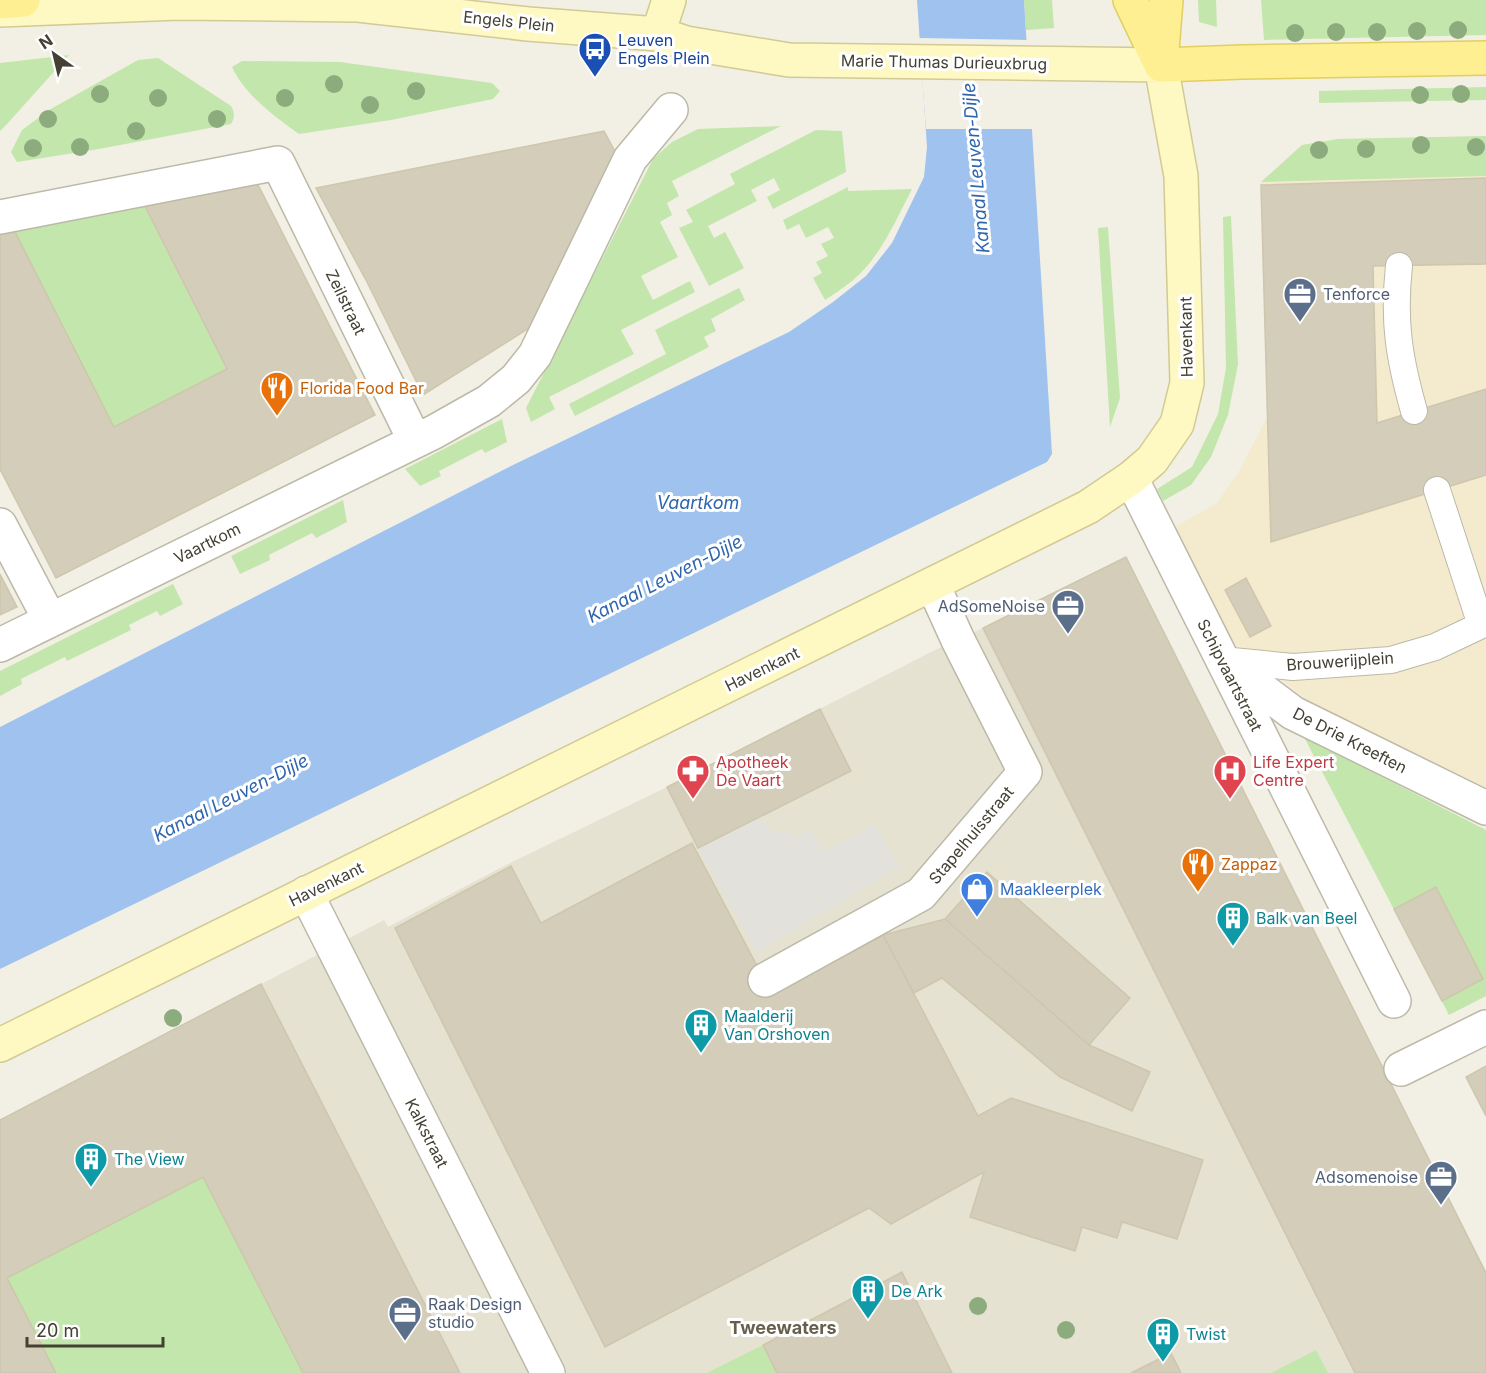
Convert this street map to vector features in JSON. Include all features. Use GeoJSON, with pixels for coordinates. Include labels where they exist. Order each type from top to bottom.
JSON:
{"type":"FeatureCollection","features":[{"type":"Feature","properties":{"kind":"main road"},"geometry":{"type":"LineString","coordinates":[[0,2],[23,0]]}},
{"type":"Feature","properties":{"kind":"main road"},"geometry":{"type":"LineString","coordinates":[[1130,0],[1161,65]]}},
{"type":"Feature","properties":{"kind":"main road"},"geometry":{"type":"LineString","coordinates":[[1161,65],[1166,0]]}},
{"type":"Feature","properties":{"kind":"main road"},"geometry":{"type":"LineString","coordinates":[[1161,65],[1486,58]]}},
{"type":"Feature","properties":{"kind":"street"},"geometry":{"type":"LineString","coordinates":[[658,33],[669,0]]}},
{"type":"Feature","properties":{"kind":"street","name":"Engels Plein"},"geometry":{"type":"LineString","coordinates":[[0,10],[97,3],[358,5],[528,24],[658,33]]}},
{"type":"Feature","properties":{"kind":"street","name":"Marie Thumas Durieuxbrug"},"geometry":{"type":"LineString","coordinates":[[658,33],[686,43],[789,60],[1161,65]]}},
{"type":"Feature","properties":{"kind":"street","name":"Havenkant"},"geometry":{"type":"LineString","coordinates":[[0,1045],[933,585],[1088,507],[1131,478],[1152,460],[1177,424],[1187,383],[1181,176],[1161,65]]}},
{"type":"Feature","properties":{"kind":"street","name":"Vaartkom"},"geometry":{"type":"LineString","coordinates":[[0,645],[415,441],[489,401],[516,379],[535,355],[630,159],[671,110]]}},
{"type":"Feature","properties":{"kind":"street","name":"Zeilstraat"},"geometry":{"type":"LineString","coordinates":[[0,218],[278,163],[415,441]]}},
{"type":"Feature","properties":{"kind":"street","name":"Schipvaartstraat"},"geometry":{"type":"LineString","coordinates":[[1131,478],[1394,1002]]}},
{"type":"Feature","properties":{"kind":"street"},"geometry":{"type":"LineString","coordinates":[[0,525],[50,620]]}},
{"type":"Feature","properties":{"kind":"street","name":"Stapelhuisstraat"},"geometry":{"type":"LineString","coordinates":[[765,980],[921,894],[1025,772],[958,640],[933,585]]}},
{"type":"Feature","properties":{"kind":"street","name":"De Drie Kreeften"},"geometry":{"type":"LineString","coordinates":[[1222,660],[1293,713],[1486,808]]}},
{"type":"Feature","properties":{"kind":"street","name":"Kalkstraat"},"geometry":{"type":"LineString","coordinates":[[306,893],[548,1373]]}},
{"type":"Feature","properties":{"kind":"street"},"geometry":{"type":"LineString","coordinates":[[1401,1069],[1486,1027]]}},
{"type":"Feature","properties":{"kind":"lane"},"geometry":{"type":"LineString","coordinates":[[1400,266],[1396,325],[1402,368],[1414,411]]}},
{"type":"Feature","properties":{"kind":"lane"},"geometry":{"type":"LineString","coordinates":[[1437,490],[1484,624]]}},
{"type":"Feature","properties":{"kind":"lane","name":"Brouwerijplein"},"geometry":{"type":"LineString","coordinates":[[1222,660],[1293,667],[1391,660],[1435,647],[1484,624]]}},
{"type":"Feature","properties":{"kind":"shaded area"},"geometry":{"type":"Polygon","coordinates":[[[1486,136],[1486,788],[1307,700],[1217,630],[1166,532],[1217,503],[1239,471],[1267,418],[1261,182],[1302,145],[1338,139],[1486,136]]]}},
{"type":"Feature","properties":{"kind":"shaded area"},"geometry":{"type":"Polygon","coordinates":[[[1126,557],[1486,1273],[1486,1373],[0,1373],[0,1120],[384,920],[388,927],[502,867],[1126,557]]]}},
{"type":"Feature","properties":{"kind":"shaded area"},"geometry":{"type":"Polygon","coordinates":[[[758,818],[773,831],[781,834],[790,831],[794,839],[810,829],[824,852],[874,825],[900,866],[757,952],[698,848],[758,818]]]}},
{"type":"Feature","properties":{"kind":"green space"},"geometry":{"type":"Polygon","coordinates":[[[1024,0],[1052,0],[1054,28],[1026,30],[1024,0]]]}},
{"type":"Feature","properties":{"kind":"green space"},"geometry":{"type":"Polygon","coordinates":[[[1198,0],[1216,0],[1217,27],[1199,22],[1198,0]]]}},
{"type":"Feature","properties":{"kind":"green space"},"geometry":{"type":"Polygon","coordinates":[[[1261,0],[1486,0],[1486,35],[1264,40],[1261,0]]]}},
{"type":"Feature","properties":{"kind":"green space"},"geometry":{"type":"Polygon","coordinates":[[[69,55],[7,124],[0,131],[0,63],[69,55]]]}},
{"type":"Feature","properties":{"kind":"green space"},"geometry":{"type":"Polygon","coordinates":[[[158,58],[231,106],[234,115],[231,124],[17,162],[11,152],[22,130],[49,110],[138,60],[158,58]]]}},
{"type":"Feature","properties":{"kind":"green space"},"geometry":{"type":"Polygon","coordinates":[[[242,61],[340,62],[492,83],[500,91],[493,99],[391,120],[299,134],[270,112],[244,87],[232,67],[242,61]]]}},
{"type":"Feature","properties":{"kind":"green space"},"geometry":{"type":"Polygon","coordinates":[[[1486,87],[1486,100],[1319,103],[1319,91],[1486,87]]]}},
{"type":"Feature","properties":{"kind":"green space"},"geometry":{"type":"Polygon","coordinates":[[[781,126],[672,181],[679,196],[667,203],[672,215],[660,222],[678,257],[641,276],[653,300],[690,281],[695,292],[621,330],[634,354],[549,397],[555,409],[531,422],[526,408],[653,159],[672,142],[698,129],[781,126]]]}},
{"type":"Feature","properties":{"kind":"green space"},"geometry":{"type":"Polygon","coordinates":[[[816,130],[842,131],[846,172],[773,209],[767,197],[780,190],[774,178],[751,190],[757,201],[708,226],[714,238],[725,232],[744,268],[709,286],[679,228],[693,222],[686,210],[735,184],[730,174],[816,130]]]}},
{"type":"Feature","properties":{"kind":"green space"},"geometry":{"type":"Polygon","coordinates":[[[1486,136],[1486,176],[1261,182],[1302,145],[1338,139],[1486,136]]]}},
{"type":"Feature","properties":{"kind":"green space"},"geometry":{"type":"Polygon","coordinates":[[[848,187],[848,191],[912,189],[871,261],[852,281],[825,300],[813,278],[822,273],[816,262],[828,256],[821,244],[834,238],[828,227],[806,238],[799,224],[787,230],[783,220],[848,187]]]}},
{"type":"Feature","properties":{"kind":"green space"},"geometry":{"type":"Polygon","coordinates":[[[141,198],[227,369],[114,427],[12,226],[141,198]]]}},
{"type":"Feature","properties":{"kind":"green space"},"geometry":{"type":"Polygon","coordinates":[[[1231,216],[1238,364],[1228,415],[1211,457],[1191,485],[1163,501],[1157,489],[1192,467],[1218,414],[1226,368],[1223,217],[1231,216]]]}},
{"type":"Feature","properties":{"kind":"green space"},"geometry":{"type":"Polygon","coordinates":[[[1108,227],[1120,398],[1110,427],[1098,228],[1108,227]]]}},
{"type":"Feature","properties":{"kind":"green space"},"geometry":{"type":"Polygon","coordinates":[[[739,288],[745,300],[711,319],[716,331],[704,337],[709,347],[575,416],[569,404],[666,354],[655,330],[739,288]]]}},
{"type":"Feature","properties":{"kind":"green space"},"geometry":{"type":"Polygon","coordinates":[[[502,419],[507,442],[485,453],[482,449],[439,471],[441,476],[420,486],[405,469],[502,419]]]}},
{"type":"Feature","properties":{"kind":"green space"},"geometry":{"type":"Polygon","coordinates":[[[343,500],[347,522],[316,538],[312,533],[269,555],[270,560],[240,574],[231,556],[343,500]]]}},
{"type":"Feature","properties":{"kind":"green space"},"geometry":{"type":"Polygon","coordinates":[[[173,584],[183,604],[160,616],[157,611],[129,625],[131,630],[67,661],[65,657],[21,679],[22,684],[0,696],[0,671],[173,584]]]}},
{"type":"Feature","properties":{"kind":"green space"},"geometry":{"type":"Polygon","coordinates":[[[1304,737],[1486,830],[1486,996],[1449,1015],[1304,737]]]}},
{"type":"Feature","properties":{"kind":"green space"},"geometry":{"type":"Polygon","coordinates":[[[203,1177],[303,1373],[56,1373],[7,1278],[203,1177]]]}},
{"type":"Feature","properties":{"kind":"green space"},"geometry":{"type":"Polygon","coordinates":[[[763,1345],[777,1373],[707,1373],[763,1345]]]}},
{"type":"Feature","properties":{"kind":"green space"},"geometry":{"type":"Polygon","coordinates":[[[1316,1350],[1328,1373],[1271,1373],[1316,1350]]]}},
{"type":"Feature","properties":{"kind":"water","name":"Vaartkom"},"geometry":{"type":"Polygon","coordinates":[[[917,0],[1024,0],[1052,454],[1047,462],[0,969],[0,727],[513,465],[789,332],[866,276],[892,243],[924,177],[927,147],[917,0]]]}},
{"type":"Feature","properties":{"kind":"pier"},"geometry":{"type":"Polygon","coordinates":[[[919,38],[1027,40],[1033,129],[926,129],[919,38]]]}},
{"type":"Feature","properties":{"kind":"building"},"geometry":{"type":"Polygon","coordinates":[[[604,131],[617,155],[534,325],[423,395],[367,282],[316,188],[604,131]]]}},
{"type":"Feature","properties":{"kind":"building"},"geometry":{"type":"Polygon","coordinates":[[[252,173],[375,415],[56,578],[0,469],[0,228],[12,226],[114,427],[227,369],[141,198],[252,173]]]}},
{"type":"Feature","properties":{"kind":"building"},"geometry":{"type":"Polygon","coordinates":[[[1486,178],[1486,264],[1373,266],[1377,423],[1486,389],[1486,475],[1271,542],[1261,185],[1486,178]]]}},
{"type":"Feature","properties":{"kind":"building","name":"Balk van Beel"},"geometry":{"type":"Polygon","coordinates":[[[1126,557],[1486,1273],[1486,1373],[1355,1373],[983,628],[1126,557]]]}},
{"type":"Feature","properties":{"kind":"building"},"geometry":{"type":"Polygon","coordinates":[[[0,574],[17,607],[0,615],[0,574]]]}},
{"type":"Feature","properties":{"kind":"building"},"geometry":{"type":"Polygon","coordinates":[[[1246,578],[1271,626],[1250,637],[1225,590],[1246,578]]]}},
{"type":"Feature","properties":{"kind":"building"},"geometry":{"type":"Polygon","coordinates":[[[820,709],[851,771],[698,848],[667,787],[820,709]]]}},
{"type":"Feature","properties":{"kind":"building","name":"Maalderij Van Orshoven"},"geometry":{"type":"Polygon","coordinates":[[[692,843],[772,994],[883,935],[978,1116],[1011,1098],[1203,1160],[1177,1239],[1122,1222],[1117,1238],[1082,1227],[1075,1251],[970,1217],[984,1172],[891,1224],[869,1208],[605,1347],[395,928],[511,866],[541,923],[692,843]]]}},
{"type":"Feature","properties":{"kind":"building"},"geometry":{"type":"Polygon","coordinates":[[[987,872],[1130,998],[1089,1045],[945,919],[987,872]]]}},
{"type":"Feature","properties":{"kind":"building"},"geometry":{"type":"Polygon","coordinates":[[[1436,887],[1483,979],[1442,1001],[1394,909],[1436,887]]]}},
{"type":"Feature","properties":{"kind":"building"},"geometry":{"type":"Polygon","coordinates":[[[945,919],[1089,1045],[1150,1072],[1132,1111],[1060,1077],[942,978],[914,993],[883,935],[945,919]]]}},
{"type":"Feature","properties":{"kind":"building","name":"The View"},"geometry":{"type":"Polygon","coordinates":[[[261,984],[460,1373],[303,1373],[203,1177],[7,1278],[56,1373],[0,1373],[0,1120],[261,984]]]}},
{"type":"Feature","properties":{"kind":"building"},"geometry":{"type":"Polygon","coordinates":[[[1486,1066],[1486,1116],[1466,1077],[1486,1066]]]}},
{"type":"Feature","properties":{"kind":"building","name":"De Ark"},"geometry":{"type":"Polygon","coordinates":[[[902,1272],[952,1373],[777,1373],[763,1345],[902,1272]]]}},
{"type":"Feature","properties":{"kind":"building","name":"Twist"},"geometry":{"type":"Polygon","coordinates":[[[1171,1353],[1181,1373],[1131,1373],[1171,1353]]]}},
{"type":"Feature","properties":{"kind":"place","name":"Leuven Engels Plein"},"geometry":{"type":"Point","coordinates":[595,78]}},
{"type":"Feature","properties":{"kind":"place","name":"Tenforce"},"geometry":{"type":"Point","coordinates":[1300,323]}},
{"type":"Feature","properties":{"kind":"place","name":"Florida Food Bar"},"geometry":{"type":"Point","coordinates":[277,417]}},
{"type":"Feature","properties":{"kind":"place","name":"AdSomeNoise"},"geometry":{"type":"Point","coordinates":[1068,635]}},
{"type":"Feature","properties":{"kind":"place","name":"Apotheek De Vaart"},"geometry":{"type":"Point","coordinates":[693,800]}},
{"type":"Feature","properties":{"kind":"place","name":"Life Expert Centre"},"geometry":{"type":"Point","coordinates":[1230,800]}},
{"type":"Feature","properties":{"kind":"place","name":"Zappaz"},"geometry":{"type":"Point","coordinates":[1198,893]}},
{"type":"Feature","properties":{"kind":"place","name":"Maakleerplek"},"geometry":{"type":"Point","coordinates":[977,918]}},
{"type":"Feature","properties":{"kind":"place","name":"Balk van Beel"},"geometry":{"type":"Point","coordinates":[1233,947]}},
{"type":"Feature","properties":{"kind":"place","name":"Maalderij Van Orshoven"},"geometry":{"type":"Point","coordinates":[701,1054]}},
{"type":"Feature","properties":{"kind":"place","name":"The View"},"geometry":{"type":"Point","coordinates":[91,1188]}},
{"type":"Feature","properties":{"kind":"place","name":"Adsomenoise"},"geometry":{"type":"Point","coordinates":[1441,1206]}},
{"type":"Feature","properties":{"kind":"place","name":"De Ark"},"geometry":{"type":"Point","coordinates":[868,1320]}},
{"type":"Feature","properties":{"kind":"place","name":"Raak Design studio"},"geometry":{"type":"Point","coordinates":[405,1342]}},
{"type":"Feature","properties":{"kind":"place","name":"Twist"},"geometry":{"type":"Point","coordinates":[1163,1363]}},
{"type":"Feature","properties":{"kind":"district","name":"Tweewaters"},"geometry":{"type":"Point","coordinates":[783,1328]}},
{"type":"Feature","properties":{"kind":"water label","name":"Kanaal Leuven-Dijle"},"geometry":{"type":"Point","coordinates":[976,168]}},
{"type":"Feature","properties":{"kind":"water label","name":"Kanaal Leuven-Dijle"},"geometry":{"type":"Point","coordinates":[665,579]}},
{"type":"Feature","properties":{"kind":"water label","name":"Kanaal Leuven-Dijle"},"geometry":{"type":"Point","coordinates":[231,798]}}]}
